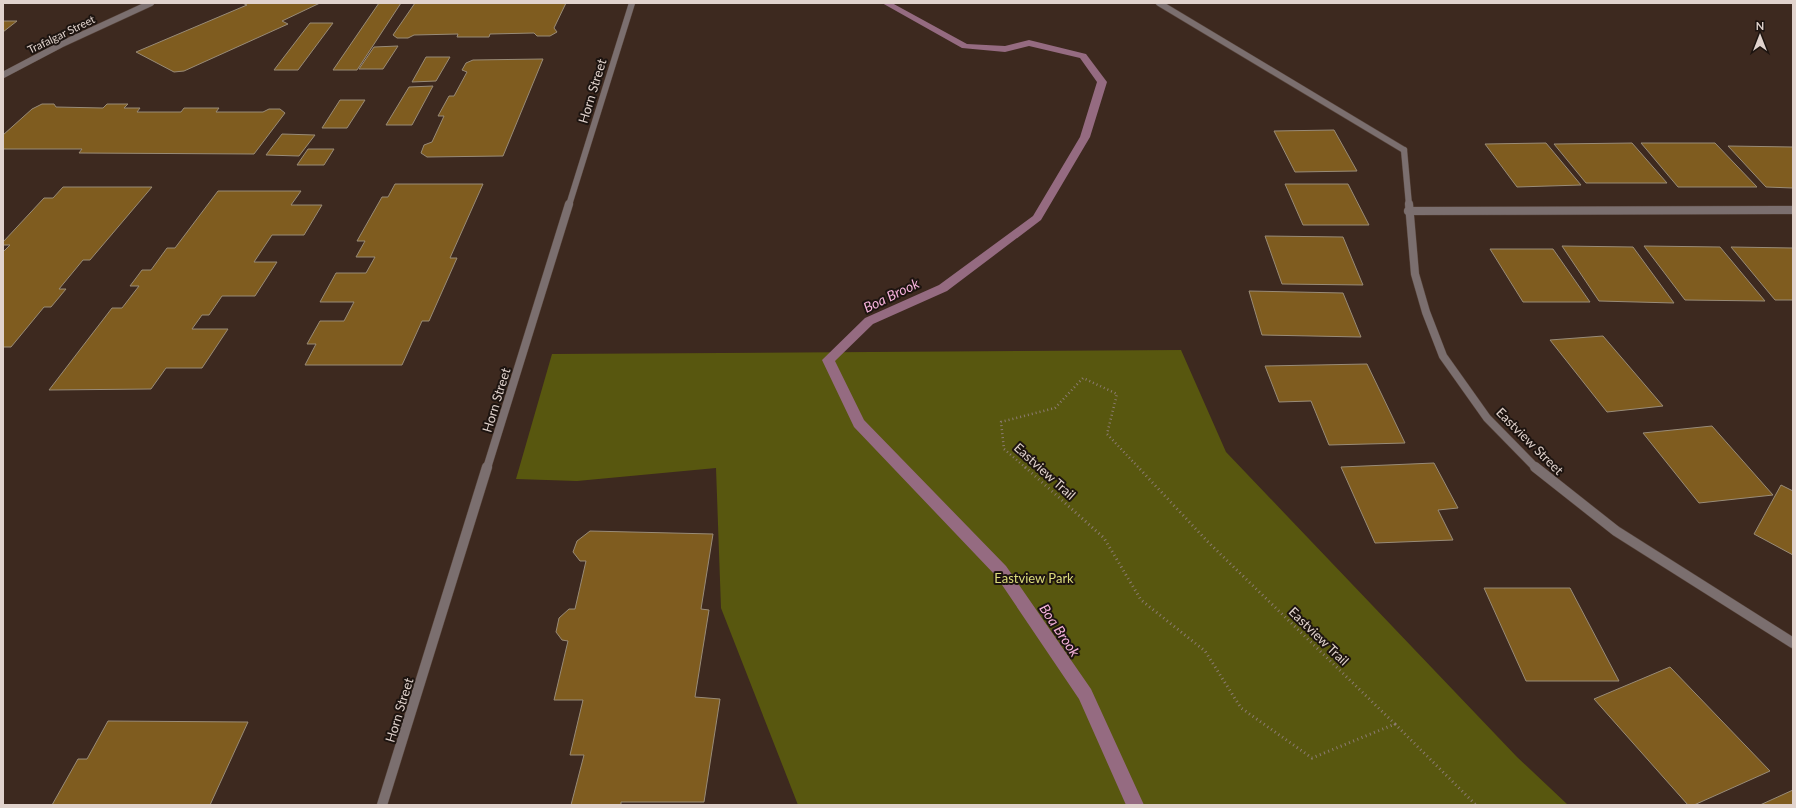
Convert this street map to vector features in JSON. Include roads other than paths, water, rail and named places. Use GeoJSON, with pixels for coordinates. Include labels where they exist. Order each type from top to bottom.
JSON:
{"type":"FeatureCollection","features":[{"type":"Feature","properties":{"kind":"street","name":"Trafalgar Street"},"geometry":{"type":"LineString","coordinates":[[3,75],[69,41],[151,3]]}},
{"type":"Feature","properties":{"kind":"street","name":"Horn Street"},"geometry":{"type":"LineString","coordinates":[[382,805],[632,3]]}},
{"type":"Feature","properties":{"kind":"street","name":"Eastview Street"},"geometry":{"type":"LineString","coordinates":[[1159,3],[1404,150],[1408,211],[1415,274],[1426,312],[1443,356],[1487,418],[1540,473],[1616,531],[1793,643]]}},
{"type":"Feature","properties":{"kind":"street"},"geometry":{"type":"LineString","coordinates":[[1408,211],[1793,210]]}},
{"type":"Feature","properties":{"kind":"waterway","name":"Boa Brook"},"geometry":{"type":"LineString","coordinates":[[886,3],[965,46],[1005,49],[1029,43],[1083,56],[1102,82],[1085,137],[1037,218],[943,288],[869,321],[828,360],[859,423],[1001,571],[1085,694],[1135,805]]}},
{"type":"Feature","properties":{"kind":"park label","name":"Eastview Park"},"geometry":{"type":"Point","coordinates":[1034,578]}}]}
